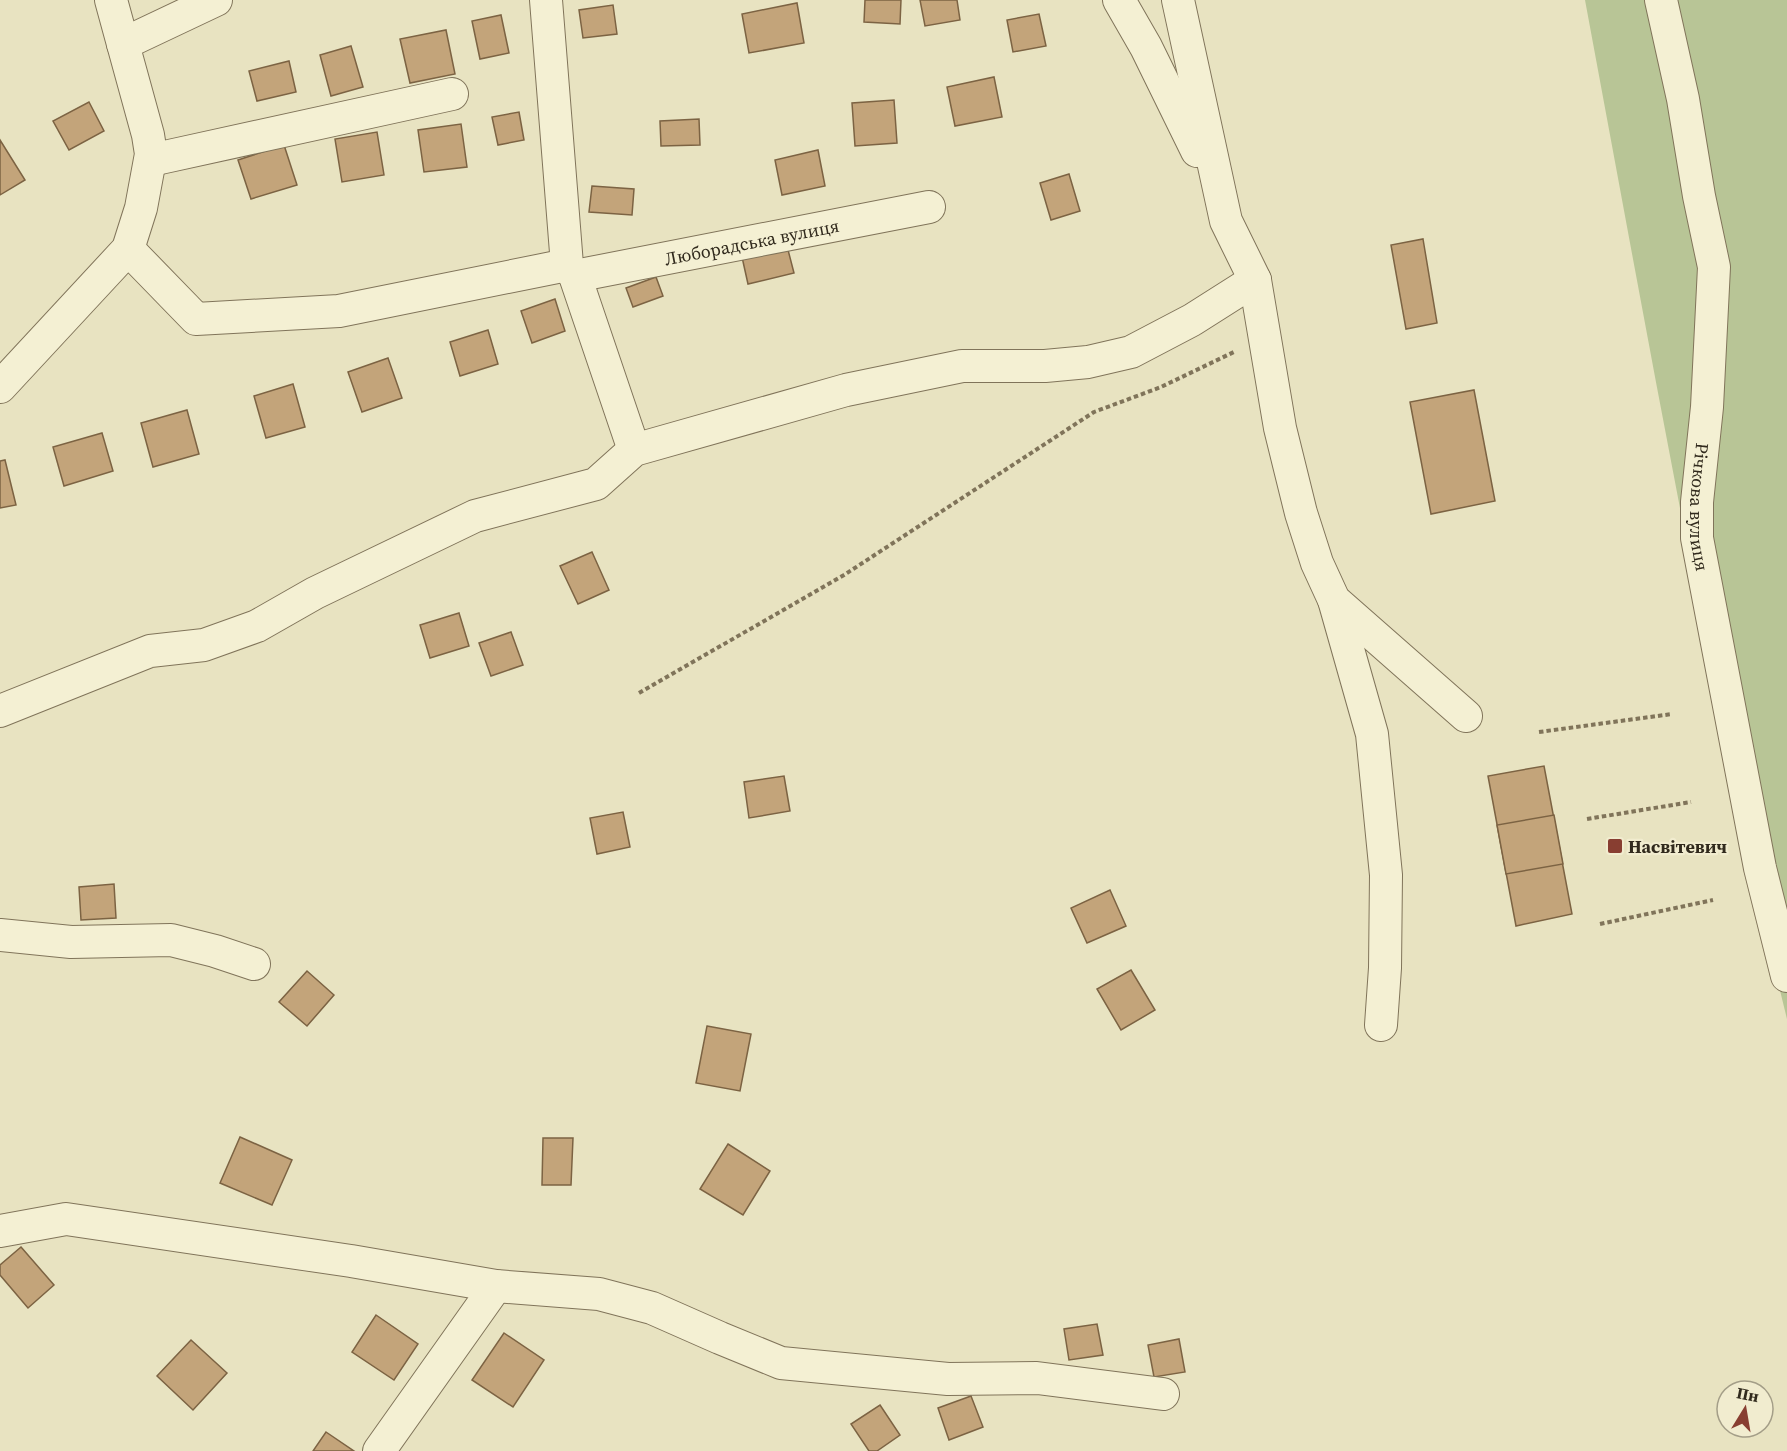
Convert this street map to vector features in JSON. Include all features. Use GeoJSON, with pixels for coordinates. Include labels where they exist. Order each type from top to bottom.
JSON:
{"type":"FeatureCollection","features":[{"type":"Feature","properties":{"kind":"street"},"geometry":{"type":"LineString","coordinates":[[0,387],[128,249],[141,208],[151,160],[148,135],[111,0]]}},
{"type":"Feature","properties":{"kind":"street"},"geometry":{"type":"LineString","coordinates":[[123,44],[216,0]]}},
{"type":"Feature","properties":{"kind":"street"},"geometry":{"type":"LineString","coordinates":[[546,0],[571,271],[634,450]]}},
{"type":"Feature","properties":{"kind":"street"},"geometry":{"type":"LineString","coordinates":[[1119,0],[1146,47],[1192,138],[1226,221],[1254,280],[1280,428],[1301,513],[1317,563],[1334,600],[1372,734],[1386,874],[1385,968],[1381,1025]]}},
{"type":"Feature","properties":{"kind":"street"},"geometry":{"type":"LineString","coordinates":[[1178,0],[1226,221]]}},
{"type":"Feature","properties":{"kind":"street","name":"Річкова вулиця"},"geometry":{"type":"LineString","coordinates":[[1661,0],[1683,99],[1699,196],[1714,267],[1707,407],[1697,502],[1697,538],[1760,868],[1787,976]]}},
{"type":"Feature","properties":{"kind":"street"},"geometry":{"type":"LineString","coordinates":[[151,160],[452,94]]}},
{"type":"Feature","properties":{"kind":"street","name":"Люборадська вулиця"},"geometry":{"type":"LineString","coordinates":[[128,249],[196,319],[339,311],[929,207]]}},
{"type":"Feature","properties":{"kind":"street"},"geometry":{"type":"LineString","coordinates":[[0,711],[150,651],[204,645],[256,626],[315,593],[475,516],[596,484],[634,450],[846,390],[962,366],[1045,366],[1088,362],[1131,352],[1191,320],[1254,280]]}},
{"type":"Feature","properties":{"kind":"street"},"geometry":{"type":"LineString","coordinates":[[1334,600],[1466,716]]}},
{"type":"Feature","properties":{"kind":"street"},"geometry":{"type":"LineString","coordinates":[[0,935],[71,942],[171,940],[254,964]]}},
{"type":"Feature","properties":{"kind":"street"},"geometry":{"type":"LineString","coordinates":[[2,1232],[66,1220],[351,1260],[496,1286],[599,1294],[652,1308],[781,1362],[948,1379],[1037,1378],[1163,1394]]}},
{"type":"Feature","properties":{"kind":"street"},"geometry":{"type":"LineString","coordinates":[[390,1444],[496,1286]]}},
{"type":"Feature","properties":{"kind":"path"},"geometry":{"type":"LineString","coordinates":[[639,693],[844,574],[1094,412],[1161,387],[1264,338]]}},
{"type":"Feature","properties":{"kind":"path"},"geometry":{"type":"LineString","coordinates":[[1539,732],[1672,714]]}},
{"type":"Feature","properties":{"kind":"path"},"geometry":{"type":"LineString","coordinates":[[1587,819],[1691,802]]}},
{"type":"Feature","properties":{"kind":"path"},"geometry":{"type":"LineString","coordinates":[[1600,924],[1713,900]]}},
{"type":"Feature","properties":{"kind":"green space"},"geometry":{"type":"Polygon","coordinates":[[[1585,0],[1787,0],[1787,1019],[1749,855],[1715,690],[1585,0]]]}},
{"type":"Feature","properties":{"kind":"building"},"geometry":{"type":"Polygon","coordinates":[[[865,0],[901,0],[900,24],[864,22],[865,0]]]}},
{"type":"Feature","properties":{"kind":"building"},"geometry":{"type":"Polygon","coordinates":[[[920,0],[957,0],[960,20],[925,26],[920,0]]]}},
{"type":"Feature","properties":{"kind":"building"},"geometry":{"type":"Polygon","coordinates":[[[797,3],[804,43],[749,53],[742,14],[797,3]]]}},
{"type":"Feature","properties":{"kind":"building"},"geometry":{"type":"Polygon","coordinates":[[[613,5],[617,34],[583,38],[579,10],[613,5]]]}},
{"type":"Feature","properties":{"kind":"building"},"geometry":{"type":"Polygon","coordinates":[[[1039,14],[1046,46],[1013,52],[1007,20],[1039,14]]]}},
{"type":"Feature","properties":{"kind":"building"},"geometry":{"type":"Polygon","coordinates":[[[501,15],[509,53],[480,59],[472,21],[501,15]]]}},
{"type":"Feature","properties":{"kind":"building"},"geometry":{"type":"Polygon","coordinates":[[[446,30],[455,74],[410,83],[400,39],[446,30]]]}},
{"type":"Feature","properties":{"kind":"building"},"geometry":{"type":"Polygon","coordinates":[[[351,46],[363,87],[331,96],[320,55],[351,46]]]}},
{"type":"Feature","properties":{"kind":"building"},"geometry":{"type":"Polygon","coordinates":[[[289,61],[296,92],[257,101],[249,71],[289,61]]]}},
{"type":"Feature","properties":{"kind":"building"},"geometry":{"type":"Polygon","coordinates":[[[994,77],[1002,117],[955,126],[947,87],[994,77]]]}},
{"type":"Feature","properties":{"kind":"building"},"geometry":{"type":"Polygon","coordinates":[[[894,100],[897,143],[855,146],[852,103],[894,100]]]}},
{"type":"Feature","properties":{"kind":"building"},"geometry":{"type":"Polygon","coordinates":[[[89,102],[104,131],[69,150],[53,121],[89,102]]]}},
{"type":"Feature","properties":{"kind":"building"},"geometry":{"type":"Polygon","coordinates":[[[519,112],[524,140],[498,145],[492,117],[519,112]]]}},
{"type":"Feature","properties":{"kind":"building"},"geometry":{"type":"Polygon","coordinates":[[[699,119],[700,145],[661,146],[660,121],[699,119]]]}},
{"type":"Feature","properties":{"kind":"building"},"geometry":{"type":"Polygon","coordinates":[[[461,124],[467,167],[424,172],[418,130],[461,124]]]}},
{"type":"Feature","properties":{"kind":"building"},"geometry":{"type":"Polygon","coordinates":[[[377,132],[384,175],[342,182],[335,139],[377,132]]]}},
{"type":"Feature","properties":{"kind":"building"},"geometry":{"type":"Polygon","coordinates":[[[0,140],[25,180],[0,195],[0,140]]]}},
{"type":"Feature","properties":{"kind":"building"},"geometry":{"type":"Polygon","coordinates":[[[284,145],[297,185],[251,199],[238,160],[284,145]]]}},
{"type":"Feature","properties":{"kind":"building"},"geometry":{"type":"Polygon","coordinates":[[[818,150],[825,186],[782,195],[775,160],[818,150]]]}},
{"type":"Feature","properties":{"kind":"building"},"geometry":{"type":"Polygon","coordinates":[[[1069,174],[1080,211],[1051,220],[1040,183],[1069,174]]]}},
{"type":"Feature","properties":{"kind":"building"},"geometry":{"type":"Polygon","coordinates":[[[592,186],[634,189],[632,215],[589,212],[592,186]]]}},
{"type":"Feature","properties":{"kind":"building"},"geometry":{"type":"Polygon","coordinates":[[[1423,239],[1437,323],[1406,329],[1391,245],[1423,239]]]}},
{"type":"Feature","properties":{"kind":"building"},"geometry":{"type":"Polygon","coordinates":[[[787,246],[794,273],[748,284],[742,257],[787,246]]]}},
{"type":"Feature","properties":{"kind":"building"},"geometry":{"type":"Polygon","coordinates":[[[656,277],[663,296],[633,307],[626,288],[656,277]]]}},
{"type":"Feature","properties":{"kind":"building"},"geometry":{"type":"Polygon","coordinates":[[[555,299],[565,331],[532,343],[521,311],[555,299]]]}},
{"type":"Feature","properties":{"kind":"building"},"geometry":{"type":"Polygon","coordinates":[[[488,330],[498,364],[460,376],[450,342],[488,330]]]}},
{"type":"Feature","properties":{"kind":"building"},"geometry":{"type":"Polygon","coordinates":[[[388,358],[402,398],[362,412],[348,372],[388,358]]]}},
{"type":"Feature","properties":{"kind":"building"},"geometry":{"type":"Polygon","coordinates":[[[293,384],[305,427],[266,438],[254,396],[293,384]]]}},
{"type":"Feature","properties":{"kind":"building"},"geometry":{"type":"Polygon","coordinates":[[[1474,390],[1495,501],[1431,514],[1410,402],[1474,390]]]}},
{"type":"Feature","properties":{"kind":"building"},"geometry":{"type":"Polygon","coordinates":[[[187,410],[199,454],[153,467],[141,423],[187,410]]]}},
{"type":"Feature","properties":{"kind":"building"},"geometry":{"type":"Polygon","coordinates":[[[102,433],[113,471],[64,486],[53,447],[102,433]]]}},
{"type":"Feature","properties":{"kind":"building"},"geometry":{"type":"Polygon","coordinates":[[[5,460],[16,505],[0,508],[0,461],[5,460]]]}},
{"type":"Feature","properties":{"kind":"building"},"geometry":{"type":"Polygon","coordinates":[[[592,552],[609,590],[578,604],[560,566],[592,552]]]}},
{"type":"Feature","properties":{"kind":"building"},"geometry":{"type":"Polygon","coordinates":[[[459,613],[469,646],[430,658],[420,625],[459,613]]]}},
{"type":"Feature","properties":{"kind":"building"},"geometry":{"type":"Polygon","coordinates":[[[511,632],[523,665],[491,676],[479,643],[511,632]]]}},
{"type":"Feature","properties":{"kind":"building"},"geometry":{"type":"Polygon","coordinates":[[[1544,766],[1572,914],[1516,926],[1488,776],[1544,766]]]}},
{"type":"Feature","properties":{"kind":"building"},"geometry":{"type":"Polygon","coordinates":[[[784,776],[790,811],[749,818],[744,782],[784,776]]]}},
{"type":"Feature","properties":{"kind":"building"},"geometry":{"type":"Polygon","coordinates":[[[623,812],[630,847],[597,854],[590,818],[623,812]]]}},
{"type":"Feature","properties":{"kind":"building"},"geometry":{"type":"Polygon","coordinates":[[[1554,815],[1563,864],[1506,874],[1497,825],[1554,815]]]}},
{"type":"Feature","properties":{"kind":"building"},"geometry":{"type":"Polygon","coordinates":[[[114,884],[116,918],[81,920],[79,887],[114,884]]]}},
{"type":"Feature","properties":{"kind":"building"},"geometry":{"type":"Polygon","coordinates":[[[1110,890],[1126,926],[1087,943],[1071,908],[1110,890]]]}},
{"type":"Feature","properties":{"kind":"building"},"geometry":{"type":"Polygon","coordinates":[[[1131,970],[1155,1010],[1121,1030],[1097,989],[1131,970]]]}},
{"type":"Feature","properties":{"kind":"building"},"geometry":{"type":"Polygon","coordinates":[[[307,971],[334,995],[307,1026],[279,1002],[307,971]]]}},
{"type":"Feature","properties":{"kind":"building"},"geometry":{"type":"Polygon","coordinates":[[[707,1026],[751,1034],[740,1091],[696,1083],[707,1026]]]}},
{"type":"Feature","properties":{"kind":"building"},"geometry":{"type":"Polygon","coordinates":[[[240,1137],[292,1160],[272,1205],[220,1183],[240,1137]]]}},
{"type":"Feature","properties":{"kind":"building"},"geometry":{"type":"Polygon","coordinates":[[[543,1138],[573,1138],[571,1185],[542,1185],[543,1138]]]}},
{"type":"Feature","properties":{"kind":"building"},"geometry":{"type":"Polygon","coordinates":[[[728,1144],[770,1171],[743,1215],[700,1189],[728,1144]]]}},
{"type":"Feature","properties":{"kind":"building"},"geometry":{"type":"Polygon","coordinates":[[[21,1247],[54,1285],[28,1308],[0,1275],[0,1265],[21,1247]]]}},
{"type":"Feature","properties":{"kind":"building"},"geometry":{"type":"Polygon","coordinates":[[[376,1315],[418,1344],[394,1380],[352,1352],[376,1315]]]}},
{"type":"Feature","properties":{"kind":"building"},"geometry":{"type":"Polygon","coordinates":[[[1097,1324],[1103,1355],[1069,1360],[1064,1329],[1097,1324]]]}},
{"type":"Feature","properties":{"kind":"building"},"geometry":{"type":"Polygon","coordinates":[[[504,1333],[544,1360],[513,1407],[472,1380],[504,1333]]]}},
{"type":"Feature","properties":{"kind":"building"},"geometry":{"type":"Polygon","coordinates":[[[1179,1339],[1185,1372],[1154,1377],[1148,1345],[1179,1339]]]}},
{"type":"Feature","properties":{"kind":"building"},"geometry":{"type":"Polygon","coordinates":[[[191,1340],[227,1373],[193,1410],[157,1376],[191,1340]]]}},
{"type":"Feature","properties":{"kind":"building"},"geometry":{"type":"Polygon","coordinates":[[[971,1396],[983,1427],[949,1440],[938,1408],[971,1396]]]}},
{"type":"Feature","properties":{"kind":"building"},"geometry":{"type":"Polygon","coordinates":[[[880,1405],[900,1435],[877,1451],[869,1451],[851,1424],[880,1405]]]}},
{"type":"Feature","properties":{"kind":"building"},"geometry":{"type":"Polygon","coordinates":[[[326,1432],[354,1451],[313,1451],[326,1432]]]}},
{"type":"Feature","properties":{"kind":"place","name":"Насвітевич"},"geometry":{"type":"Point","coordinates":[1615,846]}}]}
